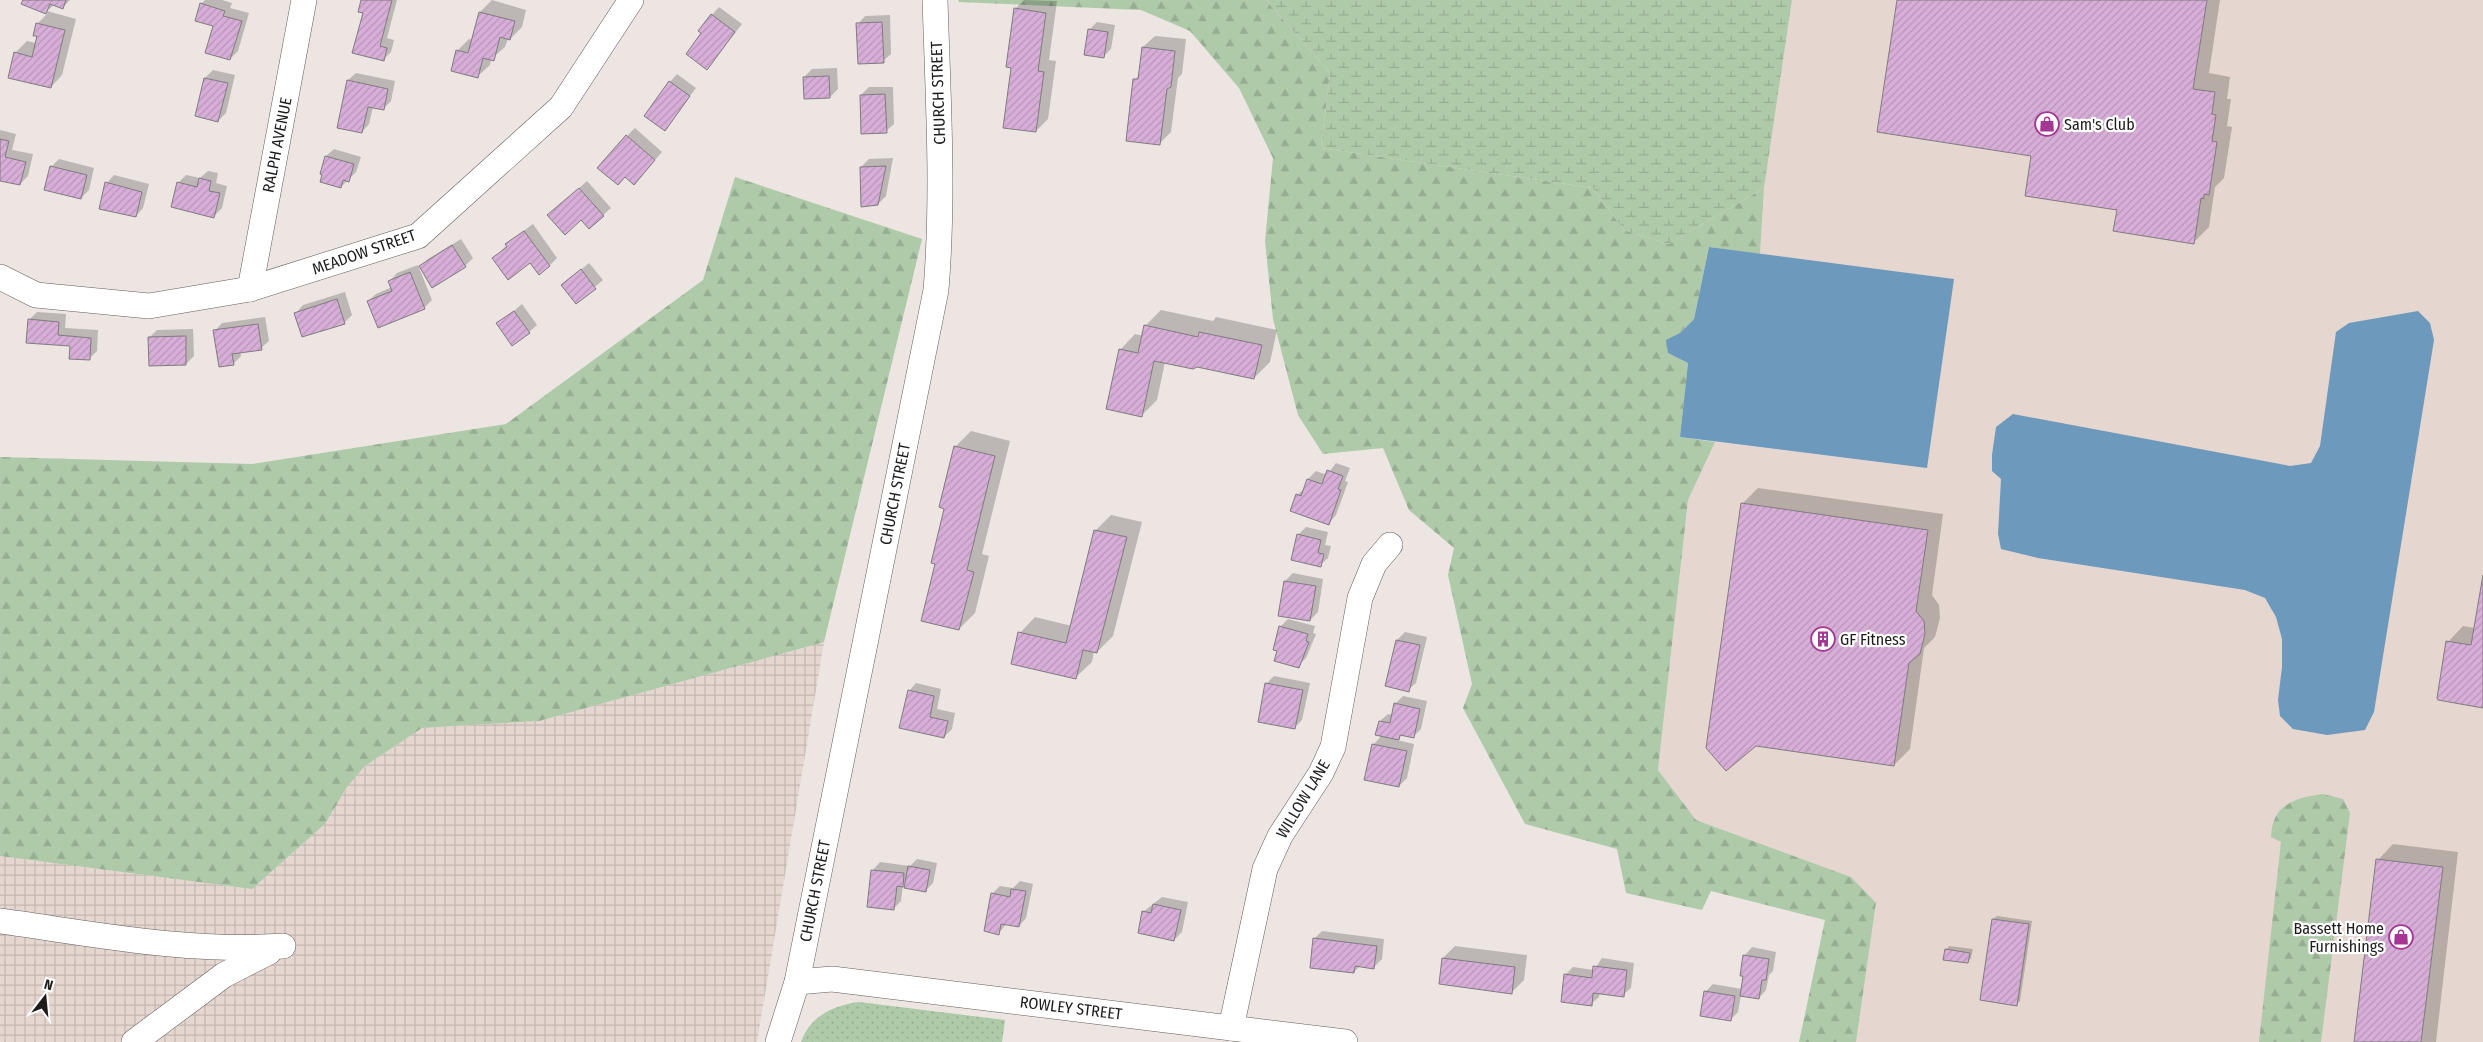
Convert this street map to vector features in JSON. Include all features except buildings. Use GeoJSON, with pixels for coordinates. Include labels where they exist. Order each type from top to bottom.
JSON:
{"type":"FeatureCollection","features":[{"type":"Feature","properties":{"kind":"street","name":"RALPH AVENUE"},"geometry":{"type":"LineString","coordinates":[[250,289],[304,0]]}},
{"type":"Feature","properties":{"kind":"street","name":"MEADOW STREET"},"geometry":{"type":"LineString","coordinates":[[0,277],[36,295],[148,306],[250,289],[418,236],[561,107],[631,0]]}},
{"type":"Feature","properties":{"kind":"street","name":"CHURCH STREET"},"geometry":{"type":"LineString","coordinates":[[778,1042],[796,982],[936,290],[941,232],[941,169],[935,0]]}},
{"type":"Feature","properties":{"kind":"street","name":"WILLOW LANE"},"geometry":{"type":"LineString","coordinates":[[1231,1028],[1265,869],[1280,836],[1321,773],[1333,747],[1360,598],[1374,564],[1390,545]]}},
{"type":"Feature","properties":{"kind":"street"},"geometry":{"type":"LineString","coordinates":[[0,922],[212,947],[247,949],[283,946],[256,957],[224,975],[134,1042]]}},
{"type":"Feature","properties":{"kind":"street","name":"ROWLEY STREET"},"geometry":{"type":"LineString","coordinates":[[796,982],[832,978],[1345,1042]]}},
{"type":"Feature","properties":{"kind":"shaded area"},"geometry":{"type":"Polygon","coordinates":[[[1792,0],[2483,0],[2483,1042],[1856,1042],[1876,903],[1851,877],[1696,820],[1658,770],[1688,500],[1715,442],[1927,467],[1953,279],[1760,254],[1764,188],[1792,0]]]}},
{"type":"Feature","properties":{"kind":"shaded area"},"geometry":{"type":"Polygon","coordinates":[[[824,642],[757,1042],[0,1042],[0,856],[252,889],[325,824],[347,787],[365,766],[422,728],[539,721],[824,642]]]}},
{"type":"Feature","properties":{"kind":"green space"},"geometry":{"type":"Polygon","coordinates":[[[958,0],[1266,0],[1330,73],[1321,148],[1593,188],[1624,230],[1669,244],[1764,188],[1760,254],[1709,247],[1694,319],[1680,333],[1668,353],[1688,363],[1680,437],[1715,442],[1688,500],[1658,770],[1696,820],[1851,877],[1876,903],[1856,1042],[1799,1042],[1825,920],[1711,891],[1702,910],[1626,893],[1617,849],[1525,824],[1463,708],[1472,684],[1448,575],[1454,548],[1409,510],[1383,448],[1323,454],[1298,415],[1273,319],[1265,241],[1273,158],[1239,88],[1190,31],[1141,10],[959,2],[958,0]]]}},
{"type":"Feature","properties":{"kind":"green space"},"geometry":{"type":"Polygon","coordinates":[[[1266,0],[1792,0],[1764,188],[1669,244],[1624,230],[1593,188],[1321,148],[1330,73],[1266,0]]]}},
{"type":"Feature","properties":{"kind":"green space"},"geometry":{"type":"Polygon","coordinates":[[[735,177],[922,239],[824,642],[539,721],[422,728],[365,766],[347,787],[325,824],[252,889],[0,856],[0,457],[252,464],[506,424],[703,280],[735,177]]]}},
{"type":"Feature","properties":{"kind":"green space"},"geometry":{"type":"Polygon","coordinates":[[[2323,794],[2343,799],[2350,813],[2321,1042],[2259,1042],[2281,842],[2271,837],[2272,826],[2281,810],[2287,805],[2303,798],[2323,794]]]}},
{"type":"Feature","properties":{"kind":"green space"},"geometry":{"type":"Polygon","coordinates":[[[859,1002],[1005,1020],[1002,1042],[801,1042],[810,1025],[824,1013],[841,1006],[859,1002]]]}},
{"type":"Feature","properties":{"kind":"water"},"geometry":{"type":"Polygon","coordinates":[[[1709,247],[1954,279],[1927,468],[1680,437],[1688,363],[1668,353],[1666,340],[1680,333],[1694,319],[1709,247]]]}},
{"type":"Feature","properties":{"kind":"water"},"geometry":{"type":"Polygon","coordinates":[[[2418,311],[2430,323],[2434,340],[2374,712],[2365,730],[2327,735],[2293,729],[2280,716],[2278,700],[2282,667],[2282,639],[2276,617],[2265,598],[2245,590],[2038,558],[2001,549],[1998,534],[2001,479],[1992,471],[1992,455],[1996,427],[2013,414],[2290,466],[2311,463],[2320,446],[2336,332],[2349,323],[2418,311]]]}},
{"type":"Feature","properties":{"kind":"place","name":"Sam's Club"},"geometry":{"type":"Point","coordinates":[2047,124]}},
{"type":"Feature","properties":{"kind":"place","name":"GF Fitness"},"geometry":{"type":"Point","coordinates":[1823,639]}},
{"type":"Feature","properties":{"kind":"place","name":"Bassett Home Furnishings"},"geometry":{"type":"Point","coordinates":[2401,937]}}]}
